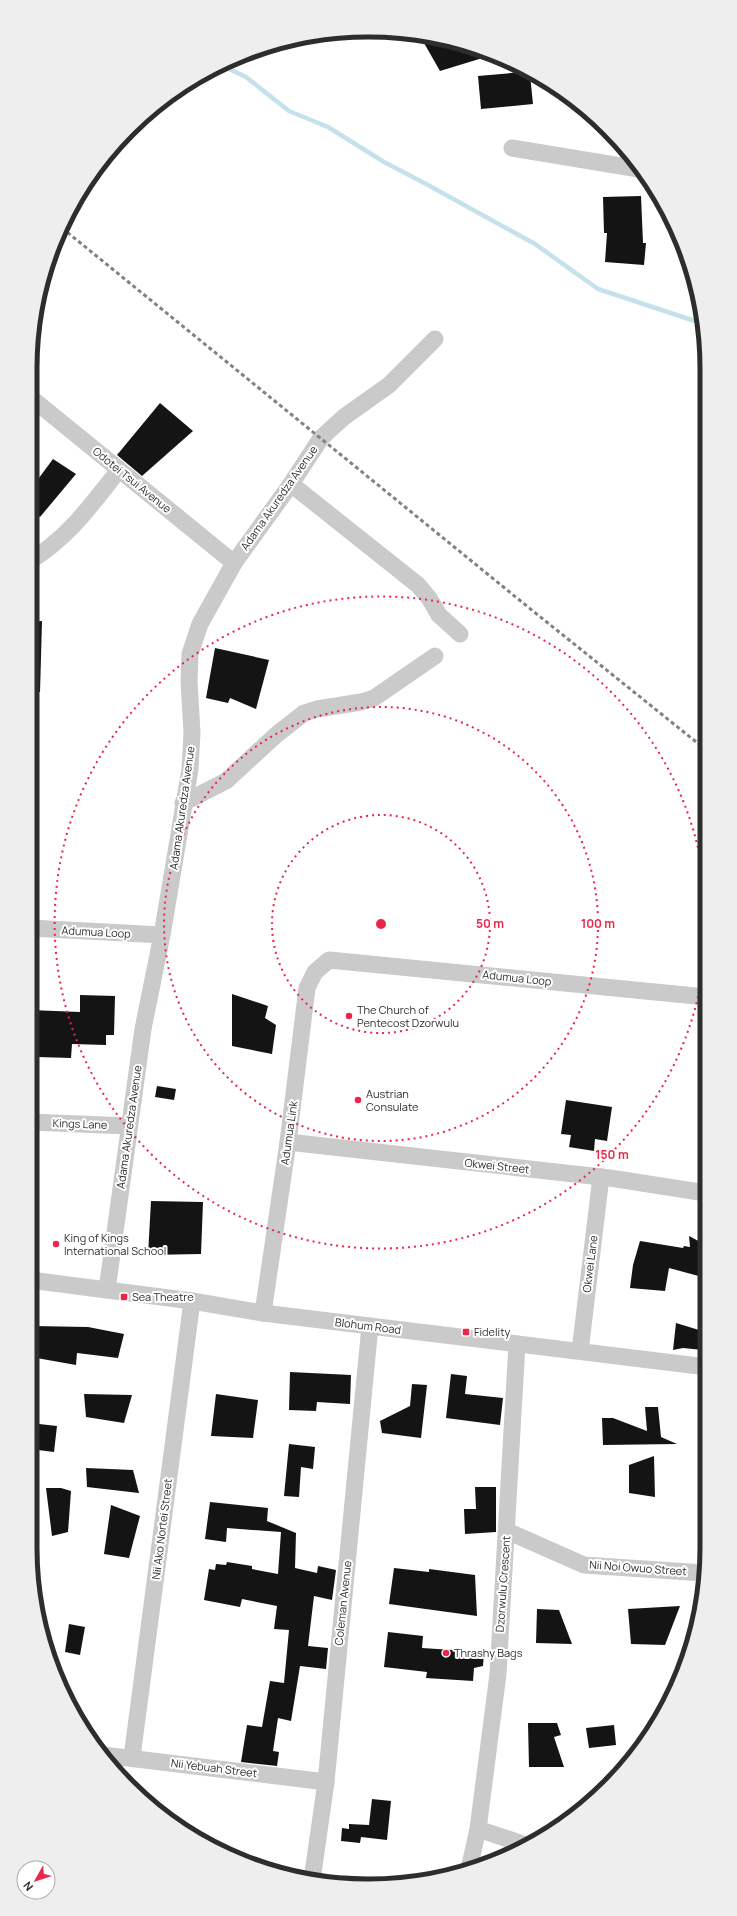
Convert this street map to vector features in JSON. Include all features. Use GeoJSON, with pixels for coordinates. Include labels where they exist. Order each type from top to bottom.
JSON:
{"type":"FeatureCollection","features":[{"type":"Feature","properties":{"kind":"street"},"geometry":{"type":"LineString","coordinates":[[512,148],[632,168]]}},
{"type":"Feature","properties":{"kind":"street","name":"Adama Akuredza Avenue"},"geometry":{"type":"LineString","coordinates":[[106,1290],[143,1029],[162,935],[183,803],[190,769],[192,733],[189,681],[190,654],[200,624],[234,563],[291,484],[320,438],[344,417],[389,385],[435,339]]}},
{"type":"Feature","properties":{"kind":"street","name":"Odotei Tsui Avenue"},"geometry":{"type":"LineString","coordinates":[[37,403],[234,563]]}},
{"type":"Feature","properties":{"kind":"street"},"geometry":{"type":"LineString","coordinates":[[37,556],[47,550],[77,524],[119,470]]}},
{"type":"Feature","properties":{"kind":"street"},"geometry":{"type":"LineString","coordinates":[[291,484],[418,585],[429,598],[439,615],[460,634]]}},
{"type":"Feature","properties":{"kind":"street"},"geometry":{"type":"LineString","coordinates":[[183,803],[226,781],[276,735],[304,713],[374,698],[435,656]]}},
{"type":"Feature","properties":{"kind":"street","name":"Adumua Loop"},"geometry":{"type":"LineString","coordinates":[[37,928],[162,935]]}},
{"type":"Feature","properties":{"kind":"street","name":"Adumua Loop"},"geometry":{"type":"LineString","coordinates":[[329,960],[700,996]]}},
{"type":"Feature","properties":{"kind":"street","name":"Adumua Link"},"geometry":{"type":"LineString","coordinates":[[263,1313],[288,1142],[307,988],[315,972],[329,960]]}},
{"type":"Feature","properties":{"kind":"street","name":"Kings Lane"},"geometry":{"type":"LineString","coordinates":[[37,1122],[129,1126]]}},
{"type":"Feature","properties":{"kind":"street","name":"Okwei Street"},"geometry":{"type":"LineString","coordinates":[[288,1142],[601,1177],[700,1192]]}},
{"type":"Feature","properties":{"kind":"street","name":"Okwei Lane"},"geometry":{"type":"LineString","coordinates":[[580,1352],[601,1177]]}},
{"type":"Feature","properties":{"kind":"street","name":"Blohum Road"},"geometry":{"type":"LineString","coordinates":[[37,1281],[192,1301],[263,1313],[700,1366]]}},
{"type":"Feature","properties":{"kind":"street","name":"Nii Ako Nortei Street"},"geometry":{"type":"LineString","coordinates":[[132,1757],[192,1301]]}},
{"type":"Feature","properties":{"kind":"street","name":"Coleman Avenue"},"geometry":{"type":"LineString","coordinates":[[313,1874],[326,1782],[370,1326]]}},
{"type":"Feature","properties":{"kind":"street","name":"Dzorwulu Crescent"},"geometry":{"type":"LineString","coordinates":[[470,1863],[478,1829],[498,1674],[517,1344]]}},
{"type":"Feature","properties":{"kind":"street","name":"Nii Noi Owuo Street"},"geometry":{"type":"LineString","coordinates":[[507,1531],[584,1565],[699,1573]]}},
{"type":"Feature","properties":{"kind":"street","name":"Nii Yebuah Street"},"geometry":{"type":"LineString","coordinates":[[111,1756],[326,1782]]}},
{"type":"Feature","properties":{"kind":"street"},"geometry":{"type":"LineString","coordinates":[[478,1829],[519,1843]]}},
{"type":"Feature","properties":{"kind":"building"},"geometry":{"type":"Polygon","coordinates":[[[423,42],[454,48],[483,58],[440,71],[423,42]]]}},
{"type":"Feature","properties":{"kind":"building"},"geometry":{"type":"Polygon","coordinates":[[[518,72],[530,79],[533,104],[481,109],[478,76],[518,72]]]}},
{"type":"Feature","properties":{"kind":"building"},"geometry":{"type":"Polygon","coordinates":[[[641,196],[643,243],[646,243],[644,265],[605,262],[607,233],[604,233],[603,197],[641,196]]]}},
{"type":"Feature","properties":{"kind":"building"},"geometry":{"type":"Polygon","coordinates":[[[160,403],[193,431],[142,476],[117,455],[160,403]]]}},
{"type":"Feature","properties":{"kind":"building"},"geometry":{"type":"Polygon","coordinates":[[[53,459],[76,474],[40,517],[37,515],[37,481],[53,459]]]}},
{"type":"Feature","properties":{"kind":"building"},"geometry":{"type":"Polygon","coordinates":[[[37,621],[42,621],[40,692],[37,692],[37,621]]]}},
{"type":"Feature","properties":{"kind":"building"},"geometry":{"type":"Polygon","coordinates":[[[215,648],[269,660],[256,709],[230,698],[228,703],[206,698],[215,648]]]}},
{"type":"Feature","properties":{"kind":"building"},"geometry":{"type":"Polygon","coordinates":[[[232,994],[268,1006],[265,1018],[276,1025],[272,1054],[232,1046],[232,994]]]}},
{"type":"Feature","properties":{"kind":"building"},"geometry":{"type":"Polygon","coordinates":[[[80,995],[115,996],[114,1035],[106,1035],[106,1045],[72,1044],[71,1058],[37,1057],[37,1010],[80,1012],[80,995]]]}},
{"type":"Feature","properties":{"kind":"building"},"geometry":{"type":"Polygon","coordinates":[[[157,1086],[176,1089],[174,1100],[155,1097],[157,1086]]]}},
{"type":"Feature","properties":{"kind":"building"},"geometry":{"type":"Polygon","coordinates":[[[566,1100],[612,1107],[607,1141],[595,1139],[594,1151],[569,1147],[571,1135],[561,1134],[566,1100]]]}},
{"type":"Feature","properties":{"kind":"building"},"geometry":{"type":"Polygon","coordinates":[[[151,1201],[203,1202],[201,1254],[148,1255],[151,1201]]]}},
{"type":"Feature","properties":{"kind":"building"},"geometry":{"type":"Polygon","coordinates":[[[689,1236],[700,1242],[700,1276],[669,1268],[665,1291],[630,1288],[633,1265],[640,1241],[683,1248],[684,1246],[690,1247],[689,1236]]]}},
{"type":"Feature","properties":{"kind":"building"},"geometry":{"type":"Polygon","coordinates":[[[676,1323],[699,1330],[698,1334],[700,1334],[700,1350],[683,1348],[673,1350],[676,1323]]]}},
{"type":"Feature","properties":{"kind":"building"},"geometry":{"type":"Polygon","coordinates":[[[37,1326],[88,1327],[124,1334],[118,1358],[77,1353],[76,1365],[37,1358],[37,1326]]]}},
{"type":"Feature","properties":{"kind":"building"},"geometry":{"type":"Polygon","coordinates":[[[290,1372],[351,1375],[350,1404],[317,1402],[316,1411],[289,1410],[290,1372]]]}},
{"type":"Feature","properties":{"kind":"building"},"geometry":{"type":"Polygon","coordinates":[[[451,1374],[467,1376],[465,1394],[503,1398],[500,1425],[446,1418],[451,1374]]]}},
{"type":"Feature","properties":{"kind":"building"},"geometry":{"type":"Polygon","coordinates":[[[412,1384],[427,1385],[421,1438],[382,1433],[380,1421],[410,1406],[412,1384]]]}},
{"type":"Feature","properties":{"kind":"building"},"geometry":{"type":"Polygon","coordinates":[[[84,1394],[132,1395],[124,1423],[86,1417],[84,1394]]]}},
{"type":"Feature","properties":{"kind":"building"},"geometry":{"type":"Polygon","coordinates":[[[216,1394],[258,1400],[253,1438],[211,1436],[216,1394]]]}},
{"type":"Feature","properties":{"kind":"building"},"geometry":{"type":"Polygon","coordinates":[[[645,1407],[658,1407],[661,1437],[677,1444],[603,1445],[602,1418],[613,1418],[647,1431],[645,1407]]]}},
{"type":"Feature","properties":{"kind":"building"},"geometry":{"type":"Polygon","coordinates":[[[37,1424],[57,1426],[54,1452],[37,1450],[37,1424]]]}},
{"type":"Feature","properties":{"kind":"building"},"geometry":{"type":"Polygon","coordinates":[[[289,1444],[315,1447],[313,1469],[301,1467],[299,1497],[284,1496],[289,1444]]]}},
{"type":"Feature","properties":{"kind":"building"},"geometry":{"type":"Polygon","coordinates":[[[654,1456],[655,1497],[629,1493],[629,1465],[654,1456]]]}},
{"type":"Feature","properties":{"kind":"building"},"geometry":{"type":"Polygon","coordinates":[[[86,1468],[133,1470],[139,1493],[87,1487],[86,1468]]]}},
{"type":"Feature","properties":{"kind":"building"},"geometry":{"type":"Polygon","coordinates":[[[475,1487],[496,1487],[496,1532],[465,1534],[464,1509],[476,1509],[475,1487]]]}},
{"type":"Feature","properties":{"kind":"building"},"geometry":{"type":"Polygon","coordinates":[[[46,1488],[61,1488],[71,1491],[68,1532],[52,1536],[46,1488]]]}},
{"type":"Feature","properties":{"kind":"building"},"geometry":{"type":"Polygon","coordinates":[[[210,1502],[268,1508],[267,1521],[296,1533],[295,1568],[317,1573],[318,1566],[336,1570],[332,1600],[314,1596],[308,1646],[328,1648],[326,1669],[300,1666],[291,1721],[278,1718],[273,1751],[279,1752],[277,1766],[241,1762],[247,1725],[262,1727],[270,1681],[284,1683],[289,1630],[274,1629],[277,1606],[242,1599],[240,1607],[204,1600],[209,1569],[215,1570],[216,1564],[226,1565],[227,1562],[252,1566],[252,1569],[278,1574],[281,1532],[227,1528],[226,1542],[205,1539],[210,1502]]]}},
{"type":"Feature","properties":{"kind":"building"},"geometry":{"type":"Polygon","coordinates":[[[111,1505],[140,1516],[129,1558],[104,1554],[111,1505]]]}},
{"type":"Feature","properties":{"kind":"building"},"geometry":{"type":"Polygon","coordinates":[[[394,1568],[429,1572],[429,1569],[475,1575],[477,1616],[389,1604],[394,1568]]]}},
{"type":"Feature","properties":{"kind":"building"},"geometry":{"type":"Polygon","coordinates":[[[680,1606],[665,1645],[631,1644],[628,1609],[680,1606]]]}},
{"type":"Feature","properties":{"kind":"building"},"geometry":{"type":"Polygon","coordinates":[[[537,1609],[559,1610],[572,1644],[536,1643],[537,1609]]]}},
{"type":"Feature","properties":{"kind":"building"},"geometry":{"type":"Polygon","coordinates":[[[69,1624],[85,1627],[80,1655],[65,1652],[69,1624]]]}},
{"type":"Feature","properties":{"kind":"building"},"geometry":{"type":"Polygon","coordinates":[[[388,1632],[423,1636],[422,1648],[484,1652],[483,1666],[474,1668],[473,1681],[426,1678],[427,1672],[384,1667],[388,1632]]]}},
{"type":"Feature","properties":{"kind":"building"},"geometry":{"type":"Polygon","coordinates":[[[528,1723],[557,1723],[561,1735],[554,1737],[564,1767],[529,1767],[528,1723]]]}},
{"type":"Feature","properties":{"kind":"building"},"geometry":{"type":"Polygon","coordinates":[[[614,1725],[616,1745],[589,1748],[586,1728],[614,1725]]]}},
{"type":"Feature","properties":{"kind":"building"},"geometry":{"type":"Polygon","coordinates":[[[372,1799],[391,1801],[387,1840],[361,1837],[360,1843],[341,1841],[342,1828],[349,1829],[349,1824],[369,1825],[372,1799]]]}},
{"type":"Feature","properties":{"kind":"waterway"},"geometry":{"type":"LineString","coordinates":[[228,68],[246,77],[289,111],[328,127],[384,162],[535,244],[598,289],[697,322]]}},
{"type":"Feature","properties":{"kind":"railway"},"geometry":{"type":"LineString","coordinates":[[67,232],[700,745]]}},
{"type":"Feature","properties":{"kind":"place","name":"The Church of Pentecost Dzorwulu"},"geometry":{"type":"Point","coordinates":[349,1016]}},
{"type":"Feature","properties":{"kind":"place","name":"Austrian Consulate"},"geometry":{"type":"Point","coordinates":[358,1100]}},
{"type":"Feature","properties":{"kind":"place","name":"King of Kings International School"},"geometry":{"type":"Point","coordinates":[56,1244]}},
{"type":"Feature","properties":{"kind":"place","name":"Sea Theatre"},"geometry":{"type":"Point","coordinates":[124,1297]}},
{"type":"Feature","properties":{"kind":"place","name":"Fidelity"},"geometry":{"type":"Point","coordinates":[466,1332]}},
{"type":"Feature","properties":{"kind":"place","name":"Thrashy Bags"},"geometry":{"type":"Point","coordinates":[446,1653]}}]}
